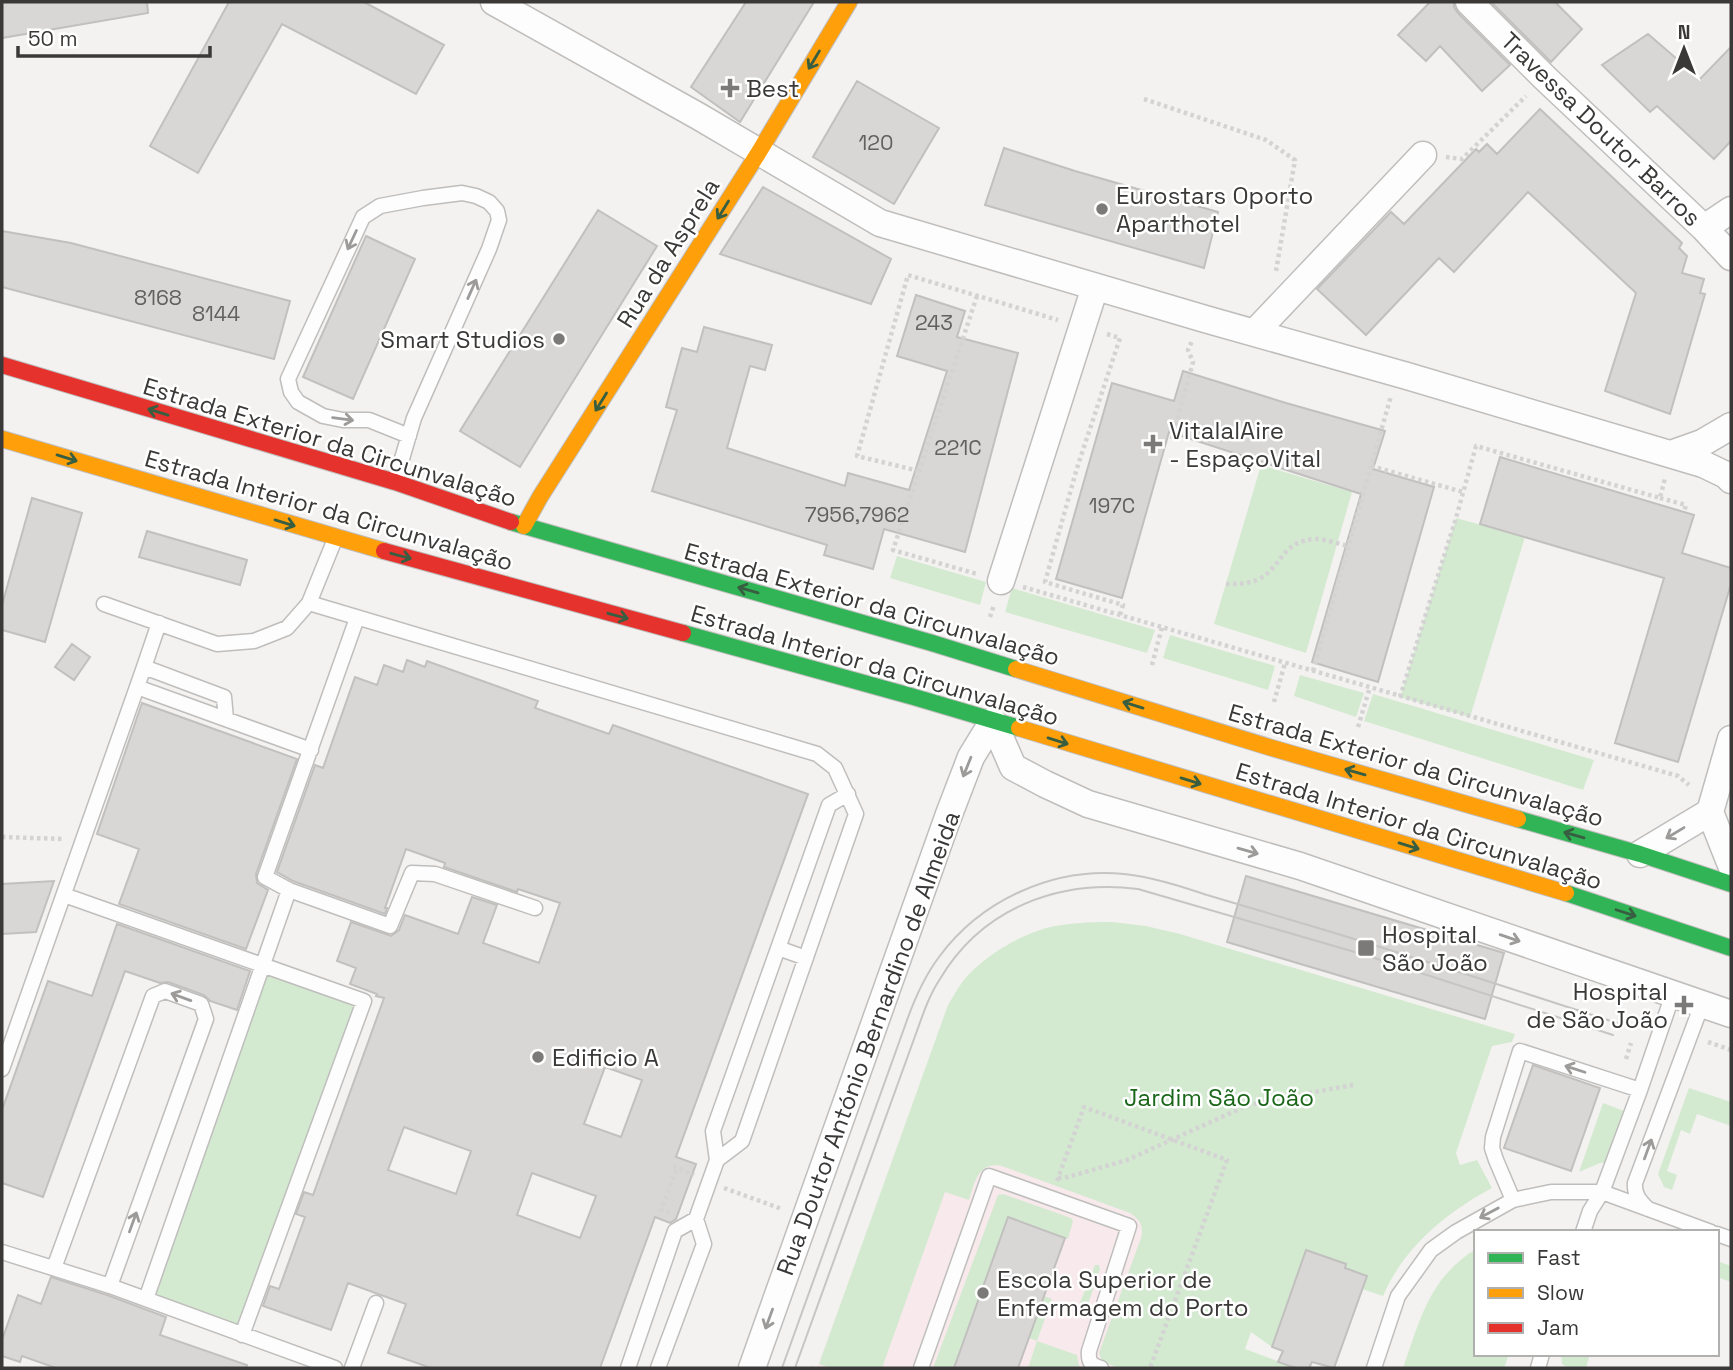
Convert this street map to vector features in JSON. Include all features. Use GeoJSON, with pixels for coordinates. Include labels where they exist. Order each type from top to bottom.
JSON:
{"type":"FeatureCollection","features":[{"type":"Feature","properties":{"kind":"main road","name":"Rua da Asprela"},"geometry":{"type":"LineString","coordinates":[[514,531],[540,497],[760,152],[849,2]]}},
{"type":"Feature","properties":{"kind":"main road","name":"Estrada Exterior da Circunvalação"},"geometry":{"type":"LineString","coordinates":[[2,365],[395,482],[514,531],[932,643],[1245,739],[1640,854],[1731,884]]}},
{"type":"Feature","properties":{"kind":"main road","name":"Estrada Interior da Circunvalação"},"geometry":{"type":"LineString","coordinates":[[2,439],[335,538],[900,693],[1001,716],[1564,892],[1731,948]]}},
{"type":"Feature","properties":{"kind":"main road"},"geometry":{"type":"LineString","coordinates":[[471,575],[489,564]]}},
{"type":"Feature","properties":{"kind":"main road"},"geometry":{"type":"LineString","coordinates":[[521,570],[525,578],[552,598]]}},
{"type":"Feature","properties":{"kind":"main road"},"geometry":{"type":"LineString","coordinates":[[1196,743],[1245,739]]}},
{"type":"Feature","properties":{"kind":"street"},"geometry":{"type":"LineString","coordinates":[[494,2],[880,223],[1671,454],[1703,464],[1731,480]]}},
{"type":"Feature","properties":{"kind":"street","name":"Travessa Doutor Barros"},"geometry":{"type":"LineString","coordinates":[[1469,2],[1731,257]]}},
{"type":"Feature","properties":{"kind":"street"},"geometry":{"type":"LineString","coordinates":[[1255,332],[1423,155]]}},
{"type":"Feature","properties":{"kind":"street"},"geometry":{"type":"LineString","coordinates":[[1704,228],[1731,210]]}},
{"type":"Feature","properties":{"kind":"street"},"geometry":{"type":"LineString","coordinates":[[1001,581],[1095,287]]}},
{"type":"Feature","properties":{"kind":"street"},"geometry":{"type":"LineString","coordinates":[[1671,454],[1702,443],[1731,426]]}},
{"type":"Feature","properties":{"kind":"street"},"geometry":{"type":"LineString","coordinates":[[1001,716],[1013,767],[1088,804],[1300,866],[1731,1014]]}},
{"type":"Feature","properties":{"kind":"street","name":"Rua Doutor António Bernardino de Almeida"},"geometry":{"type":"LineString","coordinates":[[752,1368],[948,817],[971,757],[1001,716]]}},
{"type":"Feature","properties":{"kind":"street"},"geometry":{"type":"LineString","coordinates":[[1731,739],[1710,812],[1731,865]]}},
{"type":"Feature","properties":{"kind":"street"},"geometry":{"type":"LineString","coordinates":[[1640,854],[1710,812]]}},
{"type":"Feature","properties":{"kind":"lane"},"geometry":{"type":"LineString","coordinates":[[395,482],[409,436],[414,418],[489,249],[499,220],[497,211],[489,202],[476,196],[462,193],[423,198],[380,206],[363,217],[288,379],[291,392],[298,402],[323,416],[343,420],[369,420],[409,436]]}},
{"type":"Feature","properties":{"kind":"lane"},"geometry":{"type":"LineString","coordinates":[[104,604],[217,644],[254,641],[287,628],[309,603],[335,538]]}},
{"type":"Feature","properties":{"kind":"lane"},"geometry":{"type":"LineString","coordinates":[[309,603],[817,754],[835,768],[856,814],[742,1141],[717,1160]]}},
{"type":"Feature","properties":{"kind":"lane"},"geometry":{"type":"LineString","coordinates":[[357,618],[265,877],[289,890],[390,926],[412,873],[435,874],[535,908]]}},
{"type":"Feature","properties":{"kind":"lane"},"geometry":{"type":"LineString","coordinates":[[2,1069],[159,623]]}},
{"type":"Feature","properties":{"kind":"lane"},"geometry":{"type":"LineString","coordinates":[[144,667],[223,697],[226,719]]}},
{"type":"Feature","properties":{"kind":"lane"},"geometry":{"type":"LineString","coordinates":[[137,687],[311,750]]}},
{"type":"Feature","properties":{"kind":"lane"},"geometry":{"type":"LineString","coordinates":[[658,1368],[704,1244],[696,1219],[717,1160],[713,1130],[829,805],[848,794]]}},
{"type":"Feature","properties":{"kind":"lane"},"geometry":{"type":"LineString","coordinates":[[146,1299],[289,890]]}},
{"type":"Feature","properties":{"kind":"lane"},"geometry":{"type":"LineString","coordinates":[[64,895],[364,1001],[242,1335]]}},
{"type":"Feature","properties":{"kind":"lane"},"geometry":{"type":"LineString","coordinates":[[778,948],[806,958]]}},
{"type":"Feature","properties":{"kind":"lane"},"geometry":{"type":"LineString","coordinates":[[54,1268],[153,996],[165,991],[201,1004],[206,1018],[110,1286]]}},
{"type":"Feature","properties":{"kind":"lane"},"geometry":{"type":"LineString","coordinates":[[1584,1230],[1590,1211],[1602,1192],[1673,994]]}},
{"type":"Feature","properties":{"kind":"lane"},"geometry":{"type":"LineString","coordinates":[[1649,1210],[1639,1200],[1635,1182],[1702,1004]]}},
{"type":"Feature","properties":{"kind":"lane"},"geometry":{"type":"LineString","coordinates":[[1513,1200],[1492,1149],[1493,1137],[1520,1051],[1640,1090]]}},
{"type":"Feature","properties":{"kind":"lane"},"geometry":{"type":"LineString","coordinates":[[921,1368],[989,1176],[1129,1226],[1089,1351],[1088,1359],[1092,1365],[1101,1368]]}},
{"type":"Feature","properties":{"kind":"lane"},"geometry":{"type":"LineString","coordinates":[[1374,1368],[1398,1296],[1431,1250],[1456,1231],[1513,1200],[1551,1192],[1602,1192],[1705,1230]]}},
{"type":"Feature","properties":{"kind":"lane"},"geometry":{"type":"LineString","coordinates":[[628,1368],[676,1231],[696,1219]]}},
{"type":"Feature","properties":{"kind":"lane"},"geometry":{"type":"LineString","coordinates":[[2,1252],[110,1286],[335,1368]]}},
{"type":"Feature","properties":{"kind":"lane"},"geometry":{"type":"LineString","coordinates":[[352,1368],[376,1303]]}},
{"type":"Feature","properties":{"kind":"path"},"geometry":{"type":"LineString","coordinates":[[1423,155],[1462,159],[1545,78]]}},
{"type":"Feature","properties":{"kind":"path"},"geometry":{"type":"LineString","coordinates":[[1144,99],[1266,139],[1295,160],[1274,280],[1285,301]]}},
{"type":"Feature","properties":{"kind":"path"},"geometry":{"type":"LineString","coordinates":[[919,471],[857,456],[908,275],[1083,327]]}},
{"type":"Feature","properties":{"kind":"path"},"geometry":{"type":"LineString","coordinates":[[977,296],[893,550],[1678,776],[1689,785]]}},
{"type":"Feature","properties":{"kind":"path"},"geometry":{"type":"LineString","coordinates":[[1172,439],[1193,362],[1188,351],[1200,317]]}},
{"type":"Feature","properties":{"kind":"path"},"geometry":{"type":"LineString","coordinates":[[1120,338],[1079,459],[1045,582],[1123,605],[1120,615]]}},
{"type":"Feature","properties":{"kind":"path"},"geometry":{"type":"LineString","coordinates":[[1313,671],[1398,373]]}},
{"type":"Feature","properties":{"kind":"path"},"geometry":{"type":"LineString","coordinates":[[1400,697],[1476,446],[1686,505],[1684,512]]}},
{"type":"Feature","properties":{"kind":"path"},"geometry":{"type":"LineString","coordinates":[[1660,498],[1671,454]]}},
{"type":"Feature","properties":{"kind":"path"},"geometry":{"type":"LineString","coordinates":[[1371,466],[1463,492]]}},
{"type":"Feature","properties":{"kind":"path"},"geometry":{"type":"LineString","coordinates":[[1226,584],[1241,584],[1260,578],[1285,551],[1301,541],[1319,539],[1349,546]]}},
{"type":"Feature","properties":{"kind":"path"},"geometry":{"type":"LineString","coordinates":[[1152,665],[1163,627]]}},
{"type":"Feature","properties":{"kind":"path"},"geometry":{"type":"LineString","coordinates":[[1273,702],[1285,663]]}},
{"type":"Feature","properties":{"kind":"path"},"geometry":{"type":"LineString","coordinates":[[1358,727],[1370,687]]}},
{"type":"Feature","properties":{"kind":"path"},"geometry":{"type":"LineString","coordinates":[[2,837],[83,840]]}},
{"type":"Feature","properties":{"kind":"path"},"geometry":{"type":"LineString","coordinates":[[1626,1059],[1631,1043]]}},
{"type":"Feature","properties":{"kind":"path"},"geometry":{"type":"LineString","coordinates":[[1058,1178],[1127,1160],[1246,1106],[1353,1085]]}},
{"type":"Feature","properties":{"kind":"path"},"geometry":{"type":"LineString","coordinates":[[1051,1198],[1084,1107],[1227,1160],[1150,1368]]}},
{"type":"Feature","properties":{"kind":"path"},"geometry":{"type":"LineString","coordinates":[[675,1214],[661,1210],[675,1167],[806,1218]]}},
{"type":"Feature","properties":{"kind":"shaded area","name":"Escola Superior de Enfermagem do Porto"},"geometry":{"type":"Polygon","coordinates":[[[904,1129],[1130,1213],[1137,1218],[1142,1225],[1141,1238],[1105,1364],[1119,1368],[817,1368],[904,1129]]]}},
{"type":"Feature","properties":{"kind":"green space"},"geometry":{"type":"Polygon","coordinates":[[[1261,465],[1352,492],[1306,653],[1214,624],[1261,465]]]}},
{"type":"Feature","properties":{"kind":"green space"},"geometry":{"type":"Polygon","coordinates":[[[1456,518],[1525,537],[1470,717],[1400,697],[1456,518]]]}},
{"type":"Feature","properties":{"kind":"green space"},"geometry":{"type":"Polygon","coordinates":[[[897,556],[986,582],[980,605],[890,578],[897,556]]]}},
{"type":"Feature","properties":{"kind":"green space"},"geometry":{"type":"Polygon","coordinates":[[[1012,588],[1155,630],[1147,653],[1005,612],[1012,588]]]}},
{"type":"Feature","properties":{"kind":"green space"},"geometry":{"type":"Polygon","coordinates":[[[1170,635],[1275,666],[1268,690],[1163,658],[1170,635]]]}},
{"type":"Feature","properties":{"kind":"green space"},"geometry":{"type":"Polygon","coordinates":[[[1300,675],[1364,693],[1356,717],[1294,696],[1300,675]]]}},
{"type":"Feature","properties":{"kind":"green space"},"geometry":{"type":"Polygon","coordinates":[[[1373,694],[1594,760],[1583,790],[1364,721],[1373,694]]]}},
{"type":"Feature","properties":{"kind":"green space","name":"Jardim São João"},"geometry":{"type":"Polygon","coordinates":[[[1112,922],[1180,934],[1515,1034],[1512,1042],[1492,1046],[1456,1153],[1460,1165],[1477,1160],[1492,1188],[1428,1233],[1402,1262],[1383,1296],[1362,1289],[1366,1276],[1345,1268],[1346,1264],[1306,1251],[1272,1347],[1251,1332],[1245,1349],[1296,1368],[1119,1368],[1102,1361],[1099,1353],[1141,1238],[1139,1221],[1130,1213],[994,1165],[979,1174],[969,1200],[945,1192],[882,1368],[831,1368],[819,1364],[948,1005],[959,987],[971,972],[990,956],[1023,937],[1062,925],[1112,922]]]}},
{"type":"Feature","properties":{"kind":"green space"},"geometry":{"type":"Polygon","coordinates":[[[263,965],[364,1001],[242,1335],[146,1299],[263,965]]]}},
{"type":"Feature","properties":{"kind":"green space"},"geometry":{"type":"Polygon","coordinates":[[[1689,1088],[1731,1102],[1731,1126],[1697,1114],[1690,1134],[1681,1130],[1667,1171],[1677,1175],[1672,1190],[1664,1187],[1658,1174],[1689,1088]]]}},
{"type":"Feature","properties":{"kind":"green space"},"geometry":{"type":"Polygon","coordinates":[[[1603,1103],[1624,1111],[1606,1163],[1579,1172],[1603,1103]]]}},
{"type":"Feature","properties":{"kind":"green space"},"geometry":{"type":"Polygon","coordinates":[[[1003,1194],[1071,1218],[1073,1221],[1068,1239],[1008,1218],[954,1368],[933,1368],[998,1195],[1003,1194]]]}},
{"type":"Feature","properties":{"kind":"green space"},"geometry":{"type":"Polygon","coordinates":[[[1474,1250],[1474,1356],[1508,1356],[1504,1368],[1403,1368],[1428,1301],[1447,1273],[1474,1250]]]}},
{"type":"Feature","properties":{"kind":"green space"},"geometry":{"type":"Polygon","coordinates":[[[1719,1262],[1731,1266],[1731,1282],[1719,1278],[1719,1262]]]}},
{"type":"Feature","properties":{"kind":"green space"},"geometry":{"type":"Polygon","coordinates":[[[1095,1265],[1099,1265],[1100,1269],[1087,1307],[1082,1310],[1079,1305],[1095,1265]]]}},
{"type":"Feature","properties":{"kind":"green space"},"geometry":{"type":"Polygon","coordinates":[[[1044,1296],[1052,1299],[1037,1341],[1029,1338],[1044,1296]]]}},
{"type":"Feature","properties":{"kind":"green space"},"geometry":{"type":"Polygon","coordinates":[[[1037,1341],[1077,1355],[1079,1366],[1084,1368],[1028,1368],[1037,1341]]]}},
{"type":"Feature","properties":{"kind":"green space"},"geometry":{"type":"Polygon","coordinates":[[[1561,1356],[1589,1356],[1586,1368],[1562,1364],[1561,1356]]]}},
{"type":"Feature","properties":{"kind":"building"},"geometry":{"type":"Polygon","coordinates":[[[2,2],[147,2],[148,13],[2,38],[2,2]]]}},
{"type":"Feature","properties":{"kind":"building"},"geometry":{"type":"Polygon","coordinates":[[[229,2],[364,2],[444,45],[416,94],[282,24],[198,173],[150,146],[229,2]]]}},
{"type":"Feature","properties":{"kind":"building"},"geometry":{"type":"Polygon","coordinates":[[[746,2],[814,2],[740,122],[691,87],[746,2]]]}},
{"type":"Feature","properties":{"kind":"building"},"geometry":{"type":"Polygon","coordinates":[[[1430,2],[1454,2],[1458,13],[1510,65],[1482,91],[1440,46],[1426,61],[1398,35],[1430,2]]]}},
{"type":"Feature","properties":{"kind":"building"},"geometry":{"type":"Polygon","coordinates":[[[1491,2],[1555,2],[1582,29],[1551,62],[1491,2]]]}},
{"type":"Feature","properties":{"kind":"building"},"geometry":{"type":"Polygon","coordinates":[[[1648,34],[1700,79],[1731,47],[1731,141],[1714,159],[1657,106],[1650,112],[1602,65],[1648,34]]]}},
{"type":"Feature","properties":{"kind":"building"},"geometry":{"type":"Polygon","coordinates":[[[857,81],[939,128],[894,204],[813,157],[857,81]]]}},
{"type":"Feature","properties":{"kind":"building"},"geometry":{"type":"Polygon","coordinates":[[[1540,109],[1682,243],[1679,248],[1687,256],[1682,273],[1704,279],[1700,293],[1705,294],[1670,414],[1605,391],[1636,293],[1528,192],[1454,272],[1439,258],[1366,335],[1317,289],[1391,212],[1404,224],[1476,149],[1479,152],[1487,144],[1497,154],[1540,109]]]}},
{"type":"Feature","properties":{"kind":"building","name":"Eurostars Oporto Aparthotel"},"geometry":{"type":"Polygon","coordinates":[[[1004,148],[1218,212],[1204,268],[985,205],[1004,148]]]}},
{"type":"Feature","properties":{"kind":"building"},"geometry":{"type":"Polygon","coordinates":[[[763,187],[891,259],[871,304],[720,254],[763,187]]]}},
{"type":"Feature","properties":{"kind":"building","name":"Smart Studios"},"geometry":{"type":"Polygon","coordinates":[[[598,210],[657,246],[520,467],[460,431],[598,210]]]}},
{"type":"Feature","properties":{"kind":"building"},"geometry":{"type":"Polygon","coordinates":[[[2,231],[71,243],[290,301],[274,359],[2,287],[2,231]]]}},
{"type":"Feature","properties":{"kind":"building"},"geometry":{"type":"Polygon","coordinates":[[[366,236],[415,259],[353,399],[303,377],[366,236]]]}},
{"type":"Feature","properties":{"kind":"building"},"geometry":{"type":"Polygon","coordinates":[[[916,295],[965,311],[957,337],[1018,353],[965,552],[884,529],[873,569],[824,555],[827,545],[652,491],[677,410],[666,407],[682,348],[697,352],[704,327],[772,345],[765,370],[750,366],[727,448],[845,486],[848,473],[909,490],[947,371],[897,356],[916,295]]]}},
{"type":"Feature","properties":{"kind":"building"},"geometry":{"type":"Polygon","coordinates":[[[1183,371],[1385,431],[1373,469],[1434,487],[1378,682],[1312,662],[1361,494],[1169,432],[1122,598],[1056,579],[1112,383],[1174,401],[1183,371]]]}},
{"type":"Feature","properties":{"kind":"building"},"geometry":{"type":"Polygon","coordinates":[[[1500,457],[1694,515],[1682,553],[1731,568],[1731,584],[1678,762],[1615,743],[1664,578],[1480,524],[1500,457]]]}},
{"type":"Feature","properties":{"kind":"building"},"geometry":{"type":"Polygon","coordinates":[[[32,498],[82,513],[45,642],[2,630],[2,605],[32,498]]]}},
{"type":"Feature","properties":{"kind":"building"},"geometry":{"type":"Polygon","coordinates":[[[147,531],[247,560],[240,585],[139,557],[147,531]]]}},
{"type":"Feature","properties":{"kind":"building"},"geometry":{"type":"Polygon","coordinates":[[[72,644],[90,657],[74,680],[55,667],[72,644]]]}},
{"type":"Feature","properties":{"kind":"building","name":"Edificio A"},"geometry":{"type":"Polygon","coordinates":[[[407,660],[425,667],[427,661],[538,701],[535,708],[609,734],[613,725],[808,794],[676,1157],[696,1164],[676,1219],[670,1223],[655,1217],[600,1368],[431,1368],[388,1353],[406,1304],[348,1283],[331,1330],[263,1306],[270,1286],[279,1289],[305,1217],[296,1214],[304,1192],[313,1195],[384,998],[350,984],[356,968],[337,961],[351,922],[391,936],[399,930],[405,915],[458,934],[472,897],[497,905],[483,943],[539,963],[560,903],[518,889],[517,892],[444,867],[445,863],[406,849],[385,914],[293,881],[277,872],[315,765],[323,768],[355,677],[377,685],[384,665],[403,672],[407,660]],[[605,1067],[584,1124],[621,1137],[642,1080],[605,1067]],[[404,1127],[388,1170],[456,1194],[471,1151],[404,1127]],[[532,1173],[517,1215],[580,1238],[596,1196],[532,1173]]]}},
{"type":"Feature","properties":{"kind":"building"},"geometry":{"type":"Polygon","coordinates":[[[142,703],[297,759],[256,874],[257,883],[268,890],[246,949],[119,904],[139,849],[97,834],[142,703]]]}},
{"type":"Feature","properties":{"kind":"building"},"geometry":{"type":"Polygon","coordinates":[[[1246,876],[1504,953],[1485,1019],[1227,942],[1246,876]]]}},
{"type":"Feature","properties":{"kind":"building"},"geometry":{"type":"Polygon","coordinates":[[[54,881],[36,932],[2,934],[2,884],[54,881]]]}},
{"type":"Feature","properties":{"kind":"building"},"geometry":{"type":"Polygon","coordinates":[[[117,924],[250,971],[237,1010],[168,982],[160,983],[125,971],[43,1197],[2,1183],[2,1110],[48,981],[92,996],[117,924]]]}},
{"type":"Feature","properties":{"kind":"building"},"geometry":{"type":"Polygon","coordinates":[[[1533,1065],[1600,1088],[1571,1171],[1504,1148],[1533,1065]]]}},
{"type":"Feature","properties":{"kind":"building"},"geometry":{"type":"Polygon","coordinates":[[[1008,1217],[1065,1238],[1018,1368],[954,1368],[1008,1217]]]}},
{"type":"Feature","properties":{"kind":"building"},"geometry":{"type":"Polygon","coordinates":[[[1306,1250],[1346,1264],[1345,1268],[1367,1276],[1334,1368],[1312,1362],[1309,1368],[1296,1368],[1278,1362],[1283,1351],[1272,1347],[1306,1250]]]}},
{"type":"Feature","properties":{"kind":"building"},"geometry":{"type":"Polygon","coordinates":[[[51,1277],[166,1317],[160,1335],[247,1365],[246,1368],[56,1368],[22,1356],[20,1362],[2,1356],[2,1340],[18,1295],[41,1304],[51,1277]]]}},
{"type":"Feature","properties":{"kind":"tram line"},"geometry":{"type":"LineString","coordinates":[[782,1368],[920,989],[939,957],[976,919],[997,904],[1045,882],[1097,873],[1145,877],[1355,939],[1617,1023]]}},
{"type":"Feature","properties":{"kind":"tram line"},"geometry":{"type":"LineString","coordinates":[[795,1368],[933,991],[957,954],[978,934],[1000,917],[1025,904],[1052,894],[1080,889],[1138,889],[1365,955],[1613,1035]]}},
{"type":"Feature","properties":{"kind":"traffic: fast"},"geometry":{"type":"LineString","coordinates":[[511,522],[1016,669]]}},
{"type":"Feature","properties":{"kind":"traffic: fast"},"geometry":{"type":"LineString","coordinates":[[683,633],[1019,728]]}},
{"type":"Feature","properties":{"kind":"traffic: fast"},"geometry":{"type":"LineString","coordinates":[[1518,819],[1640,854],[1731,884]]}},
{"type":"Feature","properties":{"kind":"traffic: fast"},"geometry":{"type":"LineString","coordinates":[[1566,893],[1731,948]]}},
{"type":"Feature","properties":{"kind":"traffic: slow"},"geometry":{"type":"LineString","coordinates":[[524,526],[759,152],[849,2]]}},
{"type":"Feature","properties":{"kind":"traffic: slow"},"geometry":{"type":"LineString","coordinates":[[2,439],[384,551]]}},
{"type":"Feature","properties":{"kind":"traffic: slow"},"geometry":{"type":"LineString","coordinates":[[1016,669],[1272,748],[1518,819]]}},
{"type":"Feature","properties":{"kind":"traffic: slow"},"geometry":{"type":"LineString","coordinates":[[1019,728],[1566,893]]}},
{"type":"Feature","properties":{"kind":"traffic: jam"},"geometry":{"type":"LineString","coordinates":[[2,365],[395,482],[511,522]]}},
{"type":"Feature","properties":{"kind":"traffic: jam"},"geometry":{"type":"LineString","coordinates":[[384,551],[683,633]]}},
{"type":"Feature","properties":{"kind":"place","name":"Best"},"geometry":{"type":"Point","coordinates":[730,88]}},
{"type":"Feature","properties":{"kind":"place","name":"Eurostars Oporto Aparthotel"},"geometry":{"type":"Point","coordinates":[1102,209]}},
{"type":"Feature","properties":{"kind":"place","name":"Smart Studios"},"geometry":{"type":"Point","coordinates":[559,339]}},
{"type":"Feature","properties":{"kind":"place","name":"VitalalAire - EspaçoVital"},"geometry":{"type":"Point","coordinates":[1153,444]}},
{"type":"Feature","properties":{"kind":"place","name":"Hospital São João"},"geometry":{"type":"Point","coordinates":[1366,948]}},
{"type":"Feature","properties":{"kind":"place","name":"Hospital de São João"},"geometry":{"type":"Point","coordinates":[1684,1005]}},
{"type":"Feature","properties":{"kind":"place","name":"Edificio A"},"geometry":{"type":"Point","coordinates":[538,1057]}},
{"type":"Feature","properties":{"kind":"place","name":"Escola Superior de Enfermagem do Porto"},"geometry":{"type":"Point","coordinates":[983,1293]}}]}
